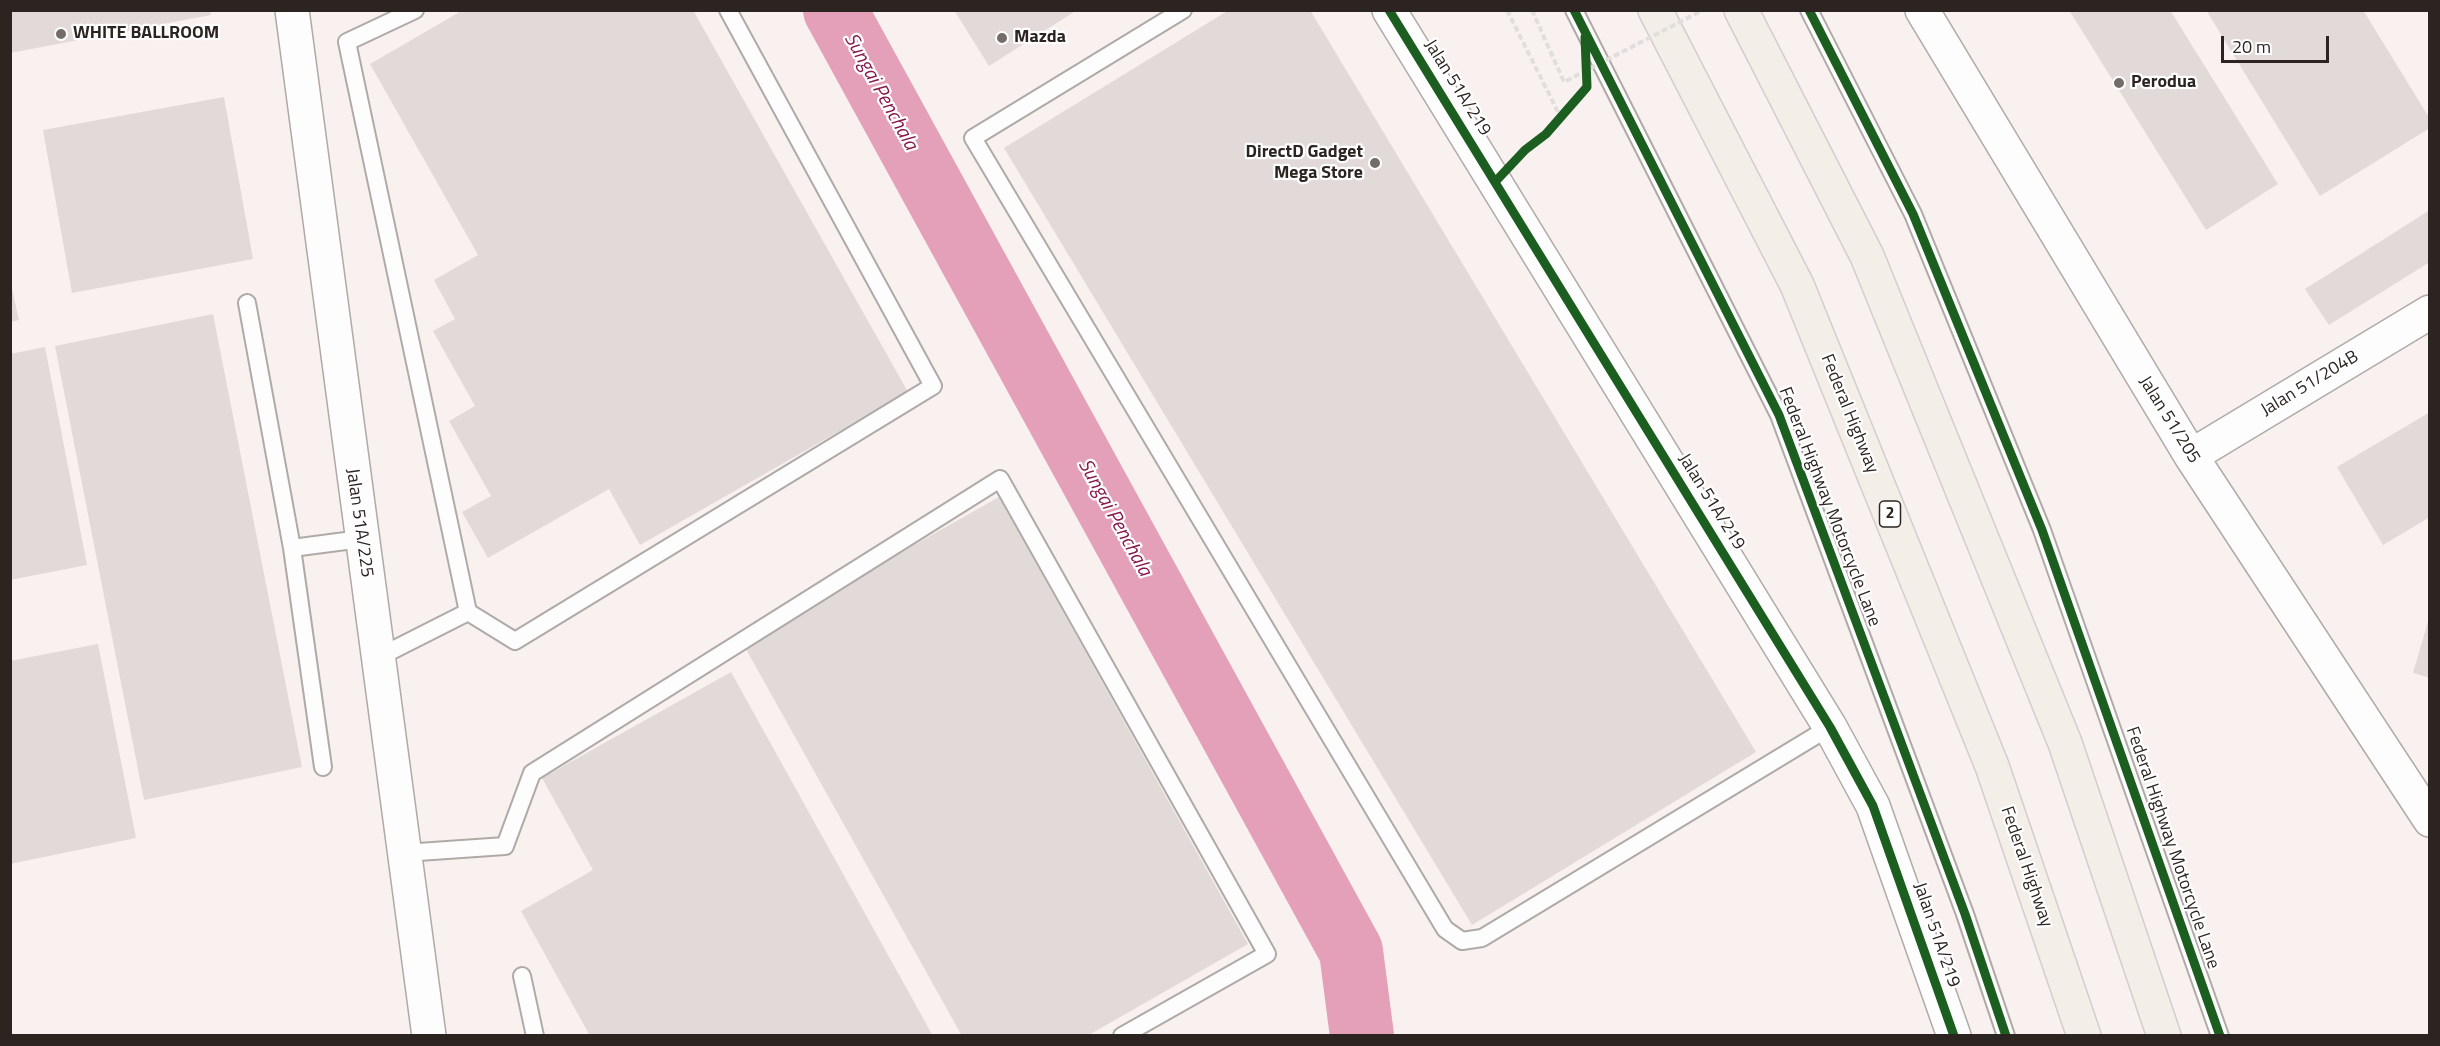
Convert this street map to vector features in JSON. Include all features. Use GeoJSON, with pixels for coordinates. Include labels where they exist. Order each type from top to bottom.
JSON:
{"type":"FeatureCollection","features":[{"type":"Feature","properties":{"kind":"highway","name":"Federal Highway"},"geometry":{"type":"LineString","coordinates":[[1655,10],[1797,285],[1992,766],[2084,1035]]}},
{"type":"Feature","properties":{"kind":"highway"},"geometry":{"type":"LineString","coordinates":[[1741,10],[1867,256],[2065,743],[2164,1035]]}},
{"type":"Feature","properties":{"kind":"street","name":"Jalan 51A/225"},"geometry":{"type":"LineString","coordinates":[[292,10],[429,1035]]}},
{"type":"Feature","properties":{"kind":"street","name":"Jalan 51A/219"},"geometry":{"type":"LineString","coordinates":[[1389,10],[1830,727],[1873,806],[1954,1035]]}},
{"type":"Feature","properties":{"kind":"street","name":"Jalan 51/205"},"geometry":{"type":"LineString","coordinates":[[1922,10],[2191,456],[2430,820]]}},
{"type":"Feature","properties":{"kind":"street","name":"Jalan 51/204B"},"geometry":{"type":"LineString","coordinates":[[2191,456],[2430,312]]}},
{"type":"Feature","properties":{"kind":"lane"},"geometry":{"type":"LineString","coordinates":[[415,10],[347,42],[468,612],[515,641],[933,386],[728,10]]}},
{"type":"Feature","properties":{"kind":"lane"},"geometry":{"type":"LineString","coordinates":[[1183,10],[973,138],[1446,929],[1462,941],[1482,938],[1830,727]]}},
{"type":"Feature","properties":{"kind":"lane","name":"Federal Highway Motorcycle Lane"},"geometry":{"type":"LineString","coordinates":[[1574,10],[1779,415],[1965,914],[2006,1035]]}},
{"type":"Feature","properties":{"kind":"lane","name":"Federal Highway Motorcycle Lane"},"geometry":{"type":"LineString","coordinates":[[1809,10],[1913,214],[2042,530],[2220,1035]]}},
{"type":"Feature","properties":{"kind":"lane"},"geometry":{"type":"LineString","coordinates":[[247,303],[292,548],[323,766]]}},
{"type":"Feature","properties":{"kind":"lane"},"geometry":{"type":"LineString","coordinates":[[404,853],[505,846],[532,773],[1000,479],[1267,954],[1122,1035]]}},
{"type":"Feature","properties":{"kind":"lane"},"geometry":{"type":"LineString","coordinates":[[292,548],[361,539]]}},
{"type":"Feature","properties":{"kind":"lane"},"geometry":{"type":"LineString","coordinates":[[377,658],[468,612]]}},
{"type":"Feature","properties":{"kind":"lane"},"geometry":{"type":"LineString","coordinates":[[522,976],[535,1035]]}},
{"type":"Feature","properties":{"kind":"path"},"geometry":{"type":"LineString","coordinates":[[1507,10],[1564,112],[1553,125]]}},
{"type":"Feature","properties":{"kind":"path"},"geometry":{"type":"LineString","coordinates":[[1532,10],[1564,82],[1703,10]]}},
{"type":"Feature","properties":{"kind":"path"},"geometry":{"type":"LineString","coordinates":[[1585,31],[1587,87]]}},
{"type":"Feature","properties":{"kind":"building","name":"WHITE BALLROOM"},"geometry":{"type":"Polygon","coordinates":[[[10,10],[210,10],[211,15],[10,53],[10,10]]]}},
{"type":"Feature","properties":{"kind":"building"},"geometry":{"type":"Polygon","coordinates":[[[463,10],[693,10],[908,392],[640,545],[609,489],[488,558],[462,512],[491,496],[449,421],[475,406],[433,331],[455,319],[434,280],[478,255],[370,64],[463,10]]]}},
{"type":"Feature","properties":{"kind":"building","name":"Mazda"},"geometry":{"type":"Polygon","coordinates":[[[954,10],[1077,10],[989,66],[954,10]]]}},
{"type":"Feature","properties":{"kind":"building"},"geometry":{"type":"Polygon","coordinates":[[[1229,10],[1310,10],[1756,752],[1472,925],[1004,148],[1229,10]]]}},
{"type":"Feature","properties":{"kind":"building"},"geometry":{"type":"Polygon","coordinates":[[[2069,10],[2170,10],[2278,184],[2206,230],[2069,10]]]}},
{"type":"Feature","properties":{"kind":"building"},"geometry":{"type":"Polygon","coordinates":[[[2206,10],[2363,10],[2430,119],[2430,128],[2320,196],[2206,10]]]}},
{"type":"Feature","properties":{"kind":"building"},"geometry":{"type":"Polygon","coordinates":[[[224,97],[253,259],[72,293],[43,130],[224,97]]]}},
{"type":"Feature","properties":{"kind":"building"},"geometry":{"type":"Polygon","coordinates":[[[2430,210],[2430,262],[2329,325],[2305,289],[2430,210]]]}},
{"type":"Feature","properties":{"kind":"building"},"geometry":{"type":"Polygon","coordinates":[[[10,280],[19,320],[10,322],[10,280]]]}},
{"type":"Feature","properties":{"kind":"building"},"geometry":{"type":"Polygon","coordinates":[[[213,314],[302,767],[144,800],[55,346],[213,314]]]}},
{"type":"Feature","properties":{"kind":"building"},"geometry":{"type":"Polygon","coordinates":[[[45,347],[87,565],[10,580],[10,354],[45,347]]]}},
{"type":"Feature","properties":{"kind":"building"},"geometry":{"type":"Polygon","coordinates":[[[2430,412],[2430,517],[2383,545],[2337,467],[2430,412]]]}},
{"type":"Feature","properties":{"kind":"building"},"geometry":{"type":"Polygon","coordinates":[[[999,497],[1248,944],[1087,1036],[962,1036],[742,642],[999,497]]]}},
{"type":"Feature","properties":{"kind":"building"},"geometry":{"type":"Polygon","coordinates":[[[2430,618],[2430,678],[2413,673],[2430,618]]]}},
{"type":"Feature","properties":{"kind":"building"},"geometry":{"type":"Polygon","coordinates":[[[98,644],[136,838],[10,864],[10,661],[98,644]]]}},
{"type":"Feature","properties":{"kind":"building"},"geometry":{"type":"Polygon","coordinates":[[[731,672],[933,1036],[590,1036],[521,911],[593,870],[542,778],[731,672]]]}},
{"type":"Feature","properties":{"kind":"waterway","name":"Sungai Penchala"},"geometry":{"type":"LineString","coordinates":[[835,10],[1351,951],[1362,1036]]}},
{"type":"Feature","properties":{"kind":"cycle path"},"geometry":{"type":"LineString","coordinates":[[1389,10],[1830,727],[1873,806],[1954,1036]]}},
{"type":"Feature","properties":{"kind":"cycle path"},"geometry":{"type":"LineString","coordinates":[[1574,10],[1779,415],[1965,914],[2006,1036]]}},
{"type":"Feature","properties":{"kind":"cycle path"},"geometry":{"type":"LineString","coordinates":[[1809,10],[1913,214],[2042,530],[2220,1036]]}},
{"type":"Feature","properties":{"kind":"cycle path"},"geometry":{"type":"LineString","coordinates":[[1495,182],[1525,150],[1546,134],[1587,87],[1585,37]]}},
{"type":"Feature","properties":{"kind":"place","name":"WHITE BALLROOM"},"geometry":{"type":"Point","coordinates":[61,34]}},
{"type":"Feature","properties":{"kind":"place","name":"Mazda"},"geometry":{"type":"Point","coordinates":[1002,38]}},
{"type":"Feature","properties":{"kind":"place","name":"Perodua"},"geometry":{"type":"Point","coordinates":[2119,83]}},
{"type":"Feature","properties":{"kind":"place","name":"DirectD Gadget Mega Store"},"geometry":{"type":"Point","coordinates":[1375,163]}}]}
